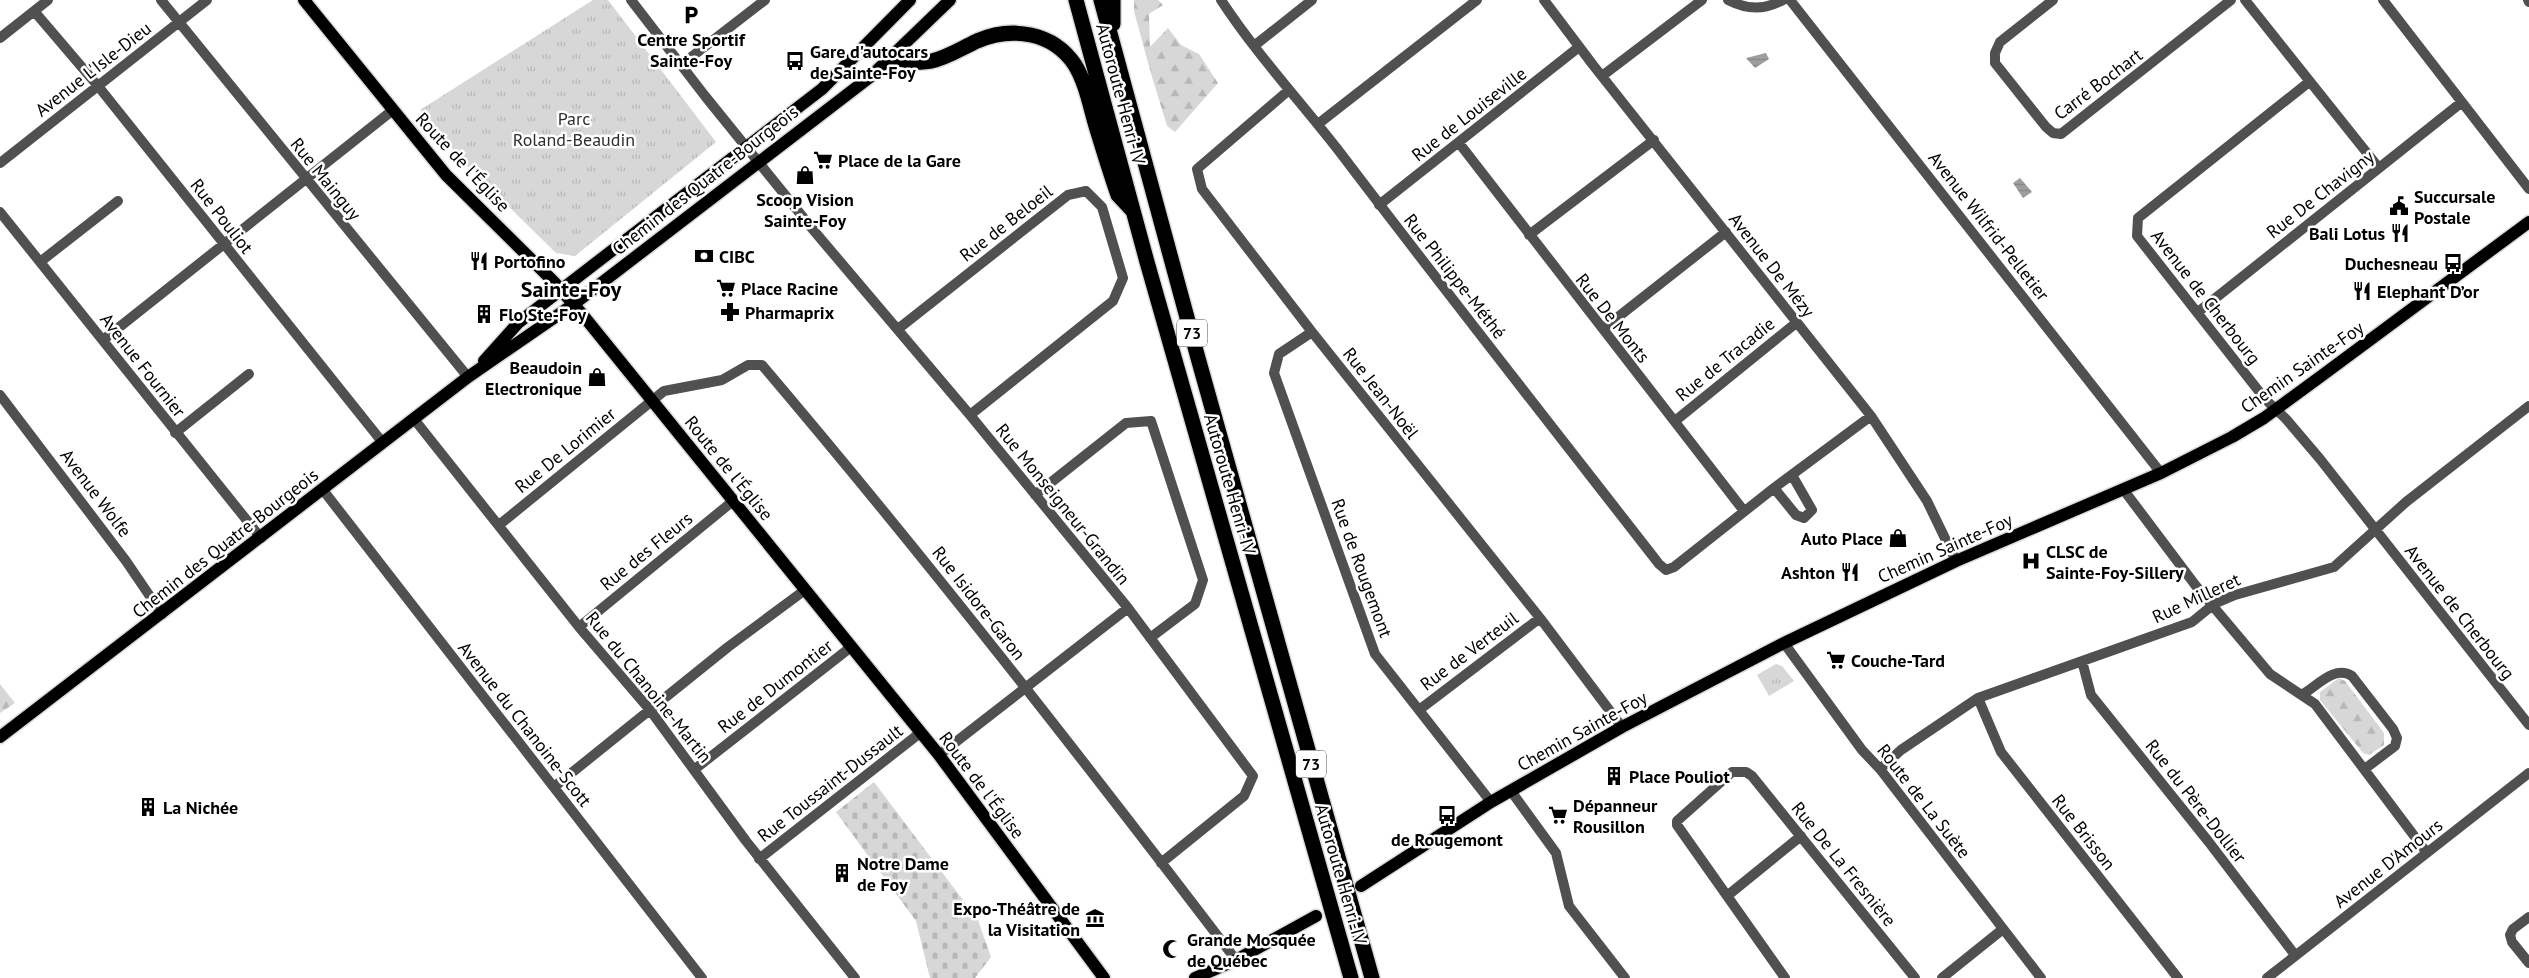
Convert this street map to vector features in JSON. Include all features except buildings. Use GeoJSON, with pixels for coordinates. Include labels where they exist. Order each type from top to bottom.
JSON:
{"type":"FeatureCollection","features":[{"type":"Feature","properties":{"kind":"highway","name":"Autoroute Henri-IV"},"geometry":{"type":"LineString","coordinates":[[1076,0],[1134,213],[1351,978]]}},
{"type":"Feature","properties":{"kind":"highway","name":"Autoroute Henri-IV"},"geometry":{"type":"LineString","coordinates":[[1101,0],[1198,358],[1372,978]]}},
{"type":"Feature","properties":{"kind":"highway"},"geometry":{"type":"LineString","coordinates":[[1112,38],[1113,0]]}},
{"type":"Feature","properties":{"kind":"highway"},"geometry":{"type":"LineString","coordinates":[[892,57],[918,64],[940,60],[979,40],[1007,33],[1029,34],[1047,40],[1067,56],[1079,74],[1118,195],[1134,213]]}},
{"type":"Feature","properties":{"kind":"main road","name":"Route de l'Église"},"geometry":{"type":"LineString","coordinates":[[304,0],[446,175],[574,304],[939,755],[1102,976]]}},
{"type":"Feature","properties":{"kind":"main road","name":"Chemin des Quatre-Bourgeois"},"geometry":{"type":"LineString","coordinates":[[469,376],[518,322],[822,89],[910,0]]}},
{"type":"Feature","properties":{"kind":"main road","name":"Chemin des Quatre-Bourgeois"},"geometry":{"type":"LineString","coordinates":[[0,737],[261,538],[469,376],[574,304],[759,160],[874,74],[950,0]]}},
{"type":"Feature","properties":{"kind":"main road","name":"Chemin Sainte-Foy"},"geometry":{"type":"LineString","coordinates":[[1362,886],[1490,802],[1511,792],[1622,727],[1784,642],[1956,561],[2161,473],[2224,441],[2276,409],[2529,222]]}},
{"type":"Feature","properties":{"kind":"main road"},"geometry":{"type":"LineString","coordinates":[[1195,978],[1236,960],[1316,916]]}},
{"type":"Feature","properties":{"kind":"street"},"geometry":{"type":"LineString","coordinates":[[0,38],[48,0]]}},
{"type":"Feature","properties":{"kind":"street","name":"Rue Mainguy"},"geometry":{"type":"LineString","coordinates":[[161,0],[306,180],[469,376]]}},
{"type":"Feature","properties":{"kind":"street","name":"Avenue L'Isle-Dieu"},"geometry":{"type":"LineString","coordinates":[[0,163],[207,0]]}},
{"type":"Feature","properties":{"kind":"street","name":"Rue Monseigneur-Grandin"},"geometry":{"type":"LineString","coordinates":[[632,0],[680,65],[759,160],[814,232],[898,329],[1128,608],[1253,776],[1244,796],[1161,863]]}},
{"type":"Feature","properties":{"kind":"street"},"geometry":{"type":"LineString","coordinates":[[680,65],[765,0]]}},
{"type":"Feature","properties":{"kind":"street","name":"Rue Philippe-Méthé"},"geometry":{"type":"LineString","coordinates":[[1221,0],[1239,28],[1318,124],[1379,206],[1653,556],[1666,570],[1674,567],[1744,511]]}},
{"type":"Feature","properties":{"kind":"street"},"geometry":{"type":"LineString","coordinates":[[1254,46],[1312,0]]}},
{"type":"Feature","properties":{"kind":"street"},"geometry":{"type":"LineString","coordinates":[[1318,124],[1477,0]]}},
{"type":"Feature","properties":{"kind":"street","name":"Avenue De Mézy"},"geometry":{"type":"LineString","coordinates":[[1544,0],[1579,47],[1871,416],[1927,501],[1956,561]]}},
{"type":"Feature","properties":{"kind":"street"},"geometry":{"type":"LineString","coordinates":[[1602,76],[1702,0]]}},
{"type":"Feature","properties":{"kind":"street"},"geometry":{"type":"LineString","coordinates":[[1728,0],[1741,6],[1757,8],[1772,6],[1783,0]]}},
{"type":"Feature","properties":{"kind":"street","name":"Avenue Wilfrid-Pelletier"},"geometry":{"type":"LineString","coordinates":[[1790,0],[2161,473]]}},
{"type":"Feature","properties":{"kind":"street","name":"Carré Bochart"},"geometry":{"type":"LineString","coordinates":[[2053,0],[2000,42],[1995,53],[1995,63],[2046,127],[2054,133],[2061,134],[2232,0]]}},
{"type":"Feature","properties":{"kind":"street"},"geometry":{"type":"LineString","coordinates":[[2246,0],[2309,82],[2379,168]]}},
{"type":"Feature","properties":{"kind":"street"},"geometry":{"type":"LineString","coordinates":[[2383,0],[2529,189]]}},
{"type":"Feature","properties":{"kind":"street","name":"Rue Pouliot"},"geometry":{"type":"LineString","coordinates":[[34,11],[98,86],[383,443]]}},
{"type":"Feature","properties":{"kind":"street","name":"Rue de Louiseville"},"geometry":{"type":"LineString","coordinates":[[1379,206],[1579,47]]}},
{"type":"Feature","properties":{"kind":"street","name":"Avenue de Cherbourg"},"geometry":{"type":"LineString","coordinates":[[2309,82],[2138,218],[2137,236],[2265,399],[2320,459],[2529,726]]}},
{"type":"Feature","properties":{"kind":"street","name":"Rue Jean-Noël"},"geometry":{"type":"LineString","coordinates":[[1289,90],[1197,169],[1202,189],[1312,332],[1540,618],[1622,727]]}},
{"type":"Feature","properties":{"kind":"street","name":"Rue De Chavigny"},"geometry":{"type":"LineString","coordinates":[[2198,312],[2462,102]]}},
{"type":"Feature","properties":{"kind":"street"},"geometry":{"type":"LineString","coordinates":[[103,340],[393,110]]}},
{"type":"Feature","properties":{"kind":"street"},"geometry":{"type":"LineString","coordinates":[[1529,235],[1654,140]]}},
{"type":"Feature","properties":{"kind":"street","name":"Rue De Monts"},"geometry":{"type":"LineString","coordinates":[[1458,143],[1604,328],[1744,511]]}},
{"type":"Feature","properties":{"kind":"street","name":"Rue de Beloeil"},"geometry":{"type":"LineString","coordinates":[[898,329],[1068,195],[1086,190],[1102,207],[1123,278],[1113,301],[970,416]]}},
{"type":"Feature","properties":{"kind":"street"},"geometry":{"type":"LineString","coordinates":[[40,262],[118,201]]}},
{"type":"Feature","properties":{"kind":"street","name":"Avenue Fournier"},"geometry":{"type":"LineString","coordinates":[[0,212],[175,433],[261,538]]}},
{"type":"Feature","properties":{"kind":"street"},"geometry":{"type":"LineString","coordinates":[[1604,328],[1726,232]]}},
{"type":"Feature","properties":{"kind":"street","name":"Rue de Tracadie"},"geometry":{"type":"LineString","coordinates":[[1675,421],[1796,322]]}},
{"type":"Feature","properties":{"kind":"street","name":"Rue de Rougemont"},"geometry":{"type":"LineString","coordinates":[[1312,332],[1279,354],[1274,373],[1375,654],[1490,802]]}},
{"type":"Feature","properties":{"kind":"street","name":"Rue Isidore-Garon"},"geometry":{"type":"LineString","coordinates":[[653,401],[664,391],[677,387],[722,380],[748,365],[762,365],[873,496],[1236,960]]}},
{"type":"Feature","properties":{"kind":"street"},"geometry":{"type":"LineString","coordinates":[[175,433],[249,374]]}},
{"type":"Feature","properties":{"kind":"street","name":"Avenue Wolfe"},"geometry":{"type":"LineString","coordinates":[[0,395],[126,561],[162,614]]}},
{"type":"Feature","properties":{"kind":"street","name":"Rue De Lorimier"},"geometry":{"type":"LineString","coordinates":[[499,525],[653,401]]}},
{"type":"Feature","properties":{"kind":"street","name":"Rue Milleret"},"geometry":{"type":"LineString","coordinates":[[1880,769],[1901,750],[1978,698],[2192,622],[2214,604],[2235,595],[2334,567],[2406,502],[2529,406]]}},
{"type":"Feature","properties":{"kind":"street"},"geometry":{"type":"LineString","coordinates":[[1744,511],[1871,416]]}},
{"type":"Feature","properties":{"kind":"street","name":"Rue du Chanoine-Martin"},"geometry":{"type":"LineString","coordinates":[[414,420],[579,627],[650,710],[759,858],[855,978]]}},
{"type":"Feature","properties":{"kind":"street"},"geometry":{"type":"LineString","coordinates":[[1035,495],[1126,423],[1152,421],[1203,580],[1195,604],[1150,638]]}},
{"type":"Feature","properties":{"kind":"street"},"geometry":{"type":"LineString","coordinates":[[1774,488],[1796,515],[1804,518],[1812,510],[1792,474]]}},
{"type":"Feature","properties":{"kind":"street"},"geometry":{"type":"LineString","coordinates":[[2123,489],[2196,586],[2214,604],[2270,674],[2303,694],[2315,704],[2366,768],[2427,853]]}},
{"type":"Feature","properties":{"kind":"street","name":"Avenue du Chanoine-Scott"},"geometry":{"type":"LineString","coordinates":[[323,490],[702,978]]}},
{"type":"Feature","properties":{"kind":"street","name":"Rue des Fleurs"},"geometry":{"type":"LineString","coordinates":[[579,627],[733,501]]}},
{"type":"Feature","properties":{"kind":"street"},"geometry":{"type":"LineString","coordinates":[[554,787],[805,590]]}},
{"type":"Feature","properties":{"kind":"street"},"geometry":{"type":"LineString","coordinates":[[939,755],[1128,608]]}},
{"type":"Feature","properties":{"kind":"street","name":"Rue de Verteuil"},"geometry":{"type":"LineString","coordinates":[[1419,710],[1540,618]]}},
{"type":"Feature","properties":{"kind":"street","name":"Route de La Suète"},"geometry":{"type":"LineString","coordinates":[[1784,642],[1862,750],[1880,769],[2041,978]]}},
{"type":"Feature","properties":{"kind":"street","name":"Rue de Dumontier"},"geometry":{"type":"LineString","coordinates":[[695,769],[851,647]]}},
{"type":"Feature","properties":{"kind":"street","name":"Rue du Père-Dollier"},"geometry":{"type":"LineString","coordinates":[[2082,661],[2091,695],[2296,955]]}},
{"type":"Feature","properties":{"kind":"street"},"geometry":{"type":"LineString","coordinates":[[2303,694],[2336,672],[2344,672],[2352,676],[2393,729],[2397,738],[2396,746],[2366,768]]}},
{"type":"Feature","properties":{"kind":"street","name":"Rue Brisson"},"geometry":{"type":"LineString","coordinates":[[1978,698],[2001,752],[2178,978]]}},
{"type":"Feature","properties":{"kind":"street","name":"Rue Toussaint-Dussault"},"geometry":{"type":"LineString","coordinates":[[759,858],[920,733]]}},
{"type":"Feature","properties":{"kind":"street","name":"Rue De La Fresnière"},"geometry":{"type":"LineString","coordinates":[[1727,896],[1677,825],[1677,821],[1732,772],[1746,772],[1752,776],[1802,836],[1915,978]]}},
{"type":"Feature","properties":{"kind":"street","name":"Avenue D'Amours"},"geometry":{"type":"LineString","coordinates":[[2267,978],[2529,773]]}},
{"type":"Feature","properties":{"kind":"street"},"geometry":{"type":"LineString","coordinates":[[1511,792],[1556,853],[1569,906],[1625,978]]}},
{"type":"Feature","properties":{"kind":"street"},"geometry":{"type":"LineString","coordinates":[[1785,978],[1727,896],[1802,836]]}},
{"type":"Feature","properties":{"kind":"street"},"geometry":{"type":"LineString","coordinates":[[2529,917],[2513,929],[2510,935],[2512,942],[2529,963]]}},
{"type":"Feature","properties":{"kind":"street"},"geometry":{"type":"LineString","coordinates":[[1942,978],[2003,930]]}},
{"type":"Feature","properties":{"kind":"green space","name":"Parc Roland-Beaudin"},"geometry":{"type":"Polygon","coordinates":[[[593,0],[608,0],[716,142],[575,256],[556,253],[466,165],[420,110],[593,0]]]}},
{"type":"Feature","properties":{"kind":"green space"},"geometry":{"type":"Polygon","coordinates":[[[1134,0],[1158,0],[1163,5],[1149,14],[1150,47],[1168,28],[1181,45],[1199,54],[1218,83],[1175,132],[1167,126],[1134,11],[1134,0]]]}},
{"type":"Feature","properties":{"kind":"green space"},"geometry":{"type":"Polygon","coordinates":[[[1776,664],[1782,666],[1794,681],[1769,696],[1757,675],[1776,664]]]}},
{"type":"Feature","properties":{"kind":"green space"},"geometry":{"type":"Polygon","coordinates":[[[2339,678],[2345,681],[2384,733],[2384,745],[2369,755],[2363,753],[2320,700],[2320,692],[2339,678]]]}},
{"type":"Feature","properties":{"kind":"green space"},"geometry":{"type":"Polygon","coordinates":[[[0,684],[15,703],[0,713],[0,684]]]}},
{"type":"Feature","properties":{"kind":"green space"},"geometry":{"type":"Polygon","coordinates":[[[874,782],[978,920],[991,957],[975,978],[930,978],[916,921],[836,812],[874,782]]]}},
{"type":"Feature","properties":{"kind":"shaded area"},"geometry":{"type":"Polygon","coordinates":[[[1766,53],[1769,59],[1755,68],[1746,58],[1766,53]]]}},
{"type":"Feature","properties":{"kind":"shaded area"},"geometry":{"type":"Polygon","coordinates":[[[2020,178],[2032,192],[2023,198],[2013,183],[2020,178]]]}},
{"type":"Feature","properties":{"kind":"place","name":"Centre Sportif Sainte-Foy"},"geometry":{"type":"Point","coordinates":[691,15]}},
{"type":"Feature","properties":{"kind":"place","name":"Gare d'autocars de Sainte-Foy"},"geometry":{"type":"Point","coordinates":[795,61]}},
{"type":"Feature","properties":{"kind":"place","name":"Place de la Gare"},"geometry":{"type":"Point","coordinates":[823,160]}},
{"type":"Feature","properties":{"kind":"place","name":"Scoop Vision Sainte-Foy"},"geometry":{"type":"Point","coordinates":[805,175]}},
{"type":"Feature","properties":{"kind":"place","name":"Succursale Postale"},"geometry":{"type":"Point","coordinates":[2399,206]}},
{"type":"Feature","properties":{"kind":"place","name":"Bali Lotus"},"geometry":{"type":"Point","coordinates":[2400,233]}},
{"type":"Feature","properties":{"kind":"place","name":"CIBC"},"geometry":{"type":"Point","coordinates":[704,256]}},
{"type":"Feature","properties":{"kind":"place","name":"Portofino"},"geometry":{"type":"Point","coordinates":[479,261]}},
{"type":"Feature","properties":{"kind":"place","name":"Duchesneau"},"geometry":{"type":"Point","coordinates":[2453,263]}},
{"type":"Feature","properties":{"kind":"place","name":"Place Racine"},"geometry":{"type":"Point","coordinates":[726,288]}},
{"type":"Feature","properties":{"kind":"place","name":"Elephant D’or"},"geometry":{"type":"Point","coordinates":[2362,291]}},
{"type":"Feature","properties":{"kind":"place","name":"Pharmaprix"},"geometry":{"type":"Point","coordinates":[730,312]}},
{"type":"Feature","properties":{"kind":"place","name":"Flo Ste-Foy"},"geometry":{"type":"Point","coordinates":[484,314]}},
{"type":"Feature","properties":{"kind":"place","name":"Beaudoin Electronique"},"geometry":{"type":"Point","coordinates":[597,377]}},
{"type":"Feature","properties":{"kind":"place","name":"Auto Place"},"geometry":{"type":"Point","coordinates":[1898,538]}},
{"type":"Feature","properties":{"kind":"place","name":"CLSC de Sainte-Foy-Sillery"},"geometry":{"type":"Point","coordinates":[2031,561]}},
{"type":"Feature","properties":{"kind":"place","name":"Ashton"},"geometry":{"type":"Point","coordinates":[1850,572]}},
{"type":"Feature","properties":{"kind":"place","name":"Couche-Tard"},"geometry":{"type":"Point","coordinates":[1836,660]}},
{"type":"Feature","properties":{"kind":"place","name":"Place Pouliot"},"geometry":{"type":"Point","coordinates":[1614,776]}},
{"type":"Feature","properties":{"kind":"place","name":"La Nichée"},"geometry":{"type":"Point","coordinates":[148,807]}},
{"type":"Feature","properties":{"kind":"place","name":"de Rougemont"},"geometry":{"type":"Point","coordinates":[1447,815]}},
{"type":"Feature","properties":{"kind":"place","name":"Dépanneur Rousillon"},"geometry":{"type":"Point","coordinates":[1558,815]}},
{"type":"Feature","properties":{"kind":"place","name":"Notre Dame de Foy"},"geometry":{"type":"Point","coordinates":[842,873]}},
{"type":"Feature","properties":{"kind":"place","name":"Expo-Théâtre de la Visitation"},"geometry":{"type":"Point","coordinates":[1095,918]}},
{"type":"Feature","properties":{"kind":"place","name":"Grande Mosquée de Québec"},"geometry":{"type":"Point","coordinates":[1172,949]}},
{"type":"Feature","properties":{"kind":"district","name":"Sainte-Foy"},"geometry":{"type":"Point","coordinates":[571,289]}}]}
